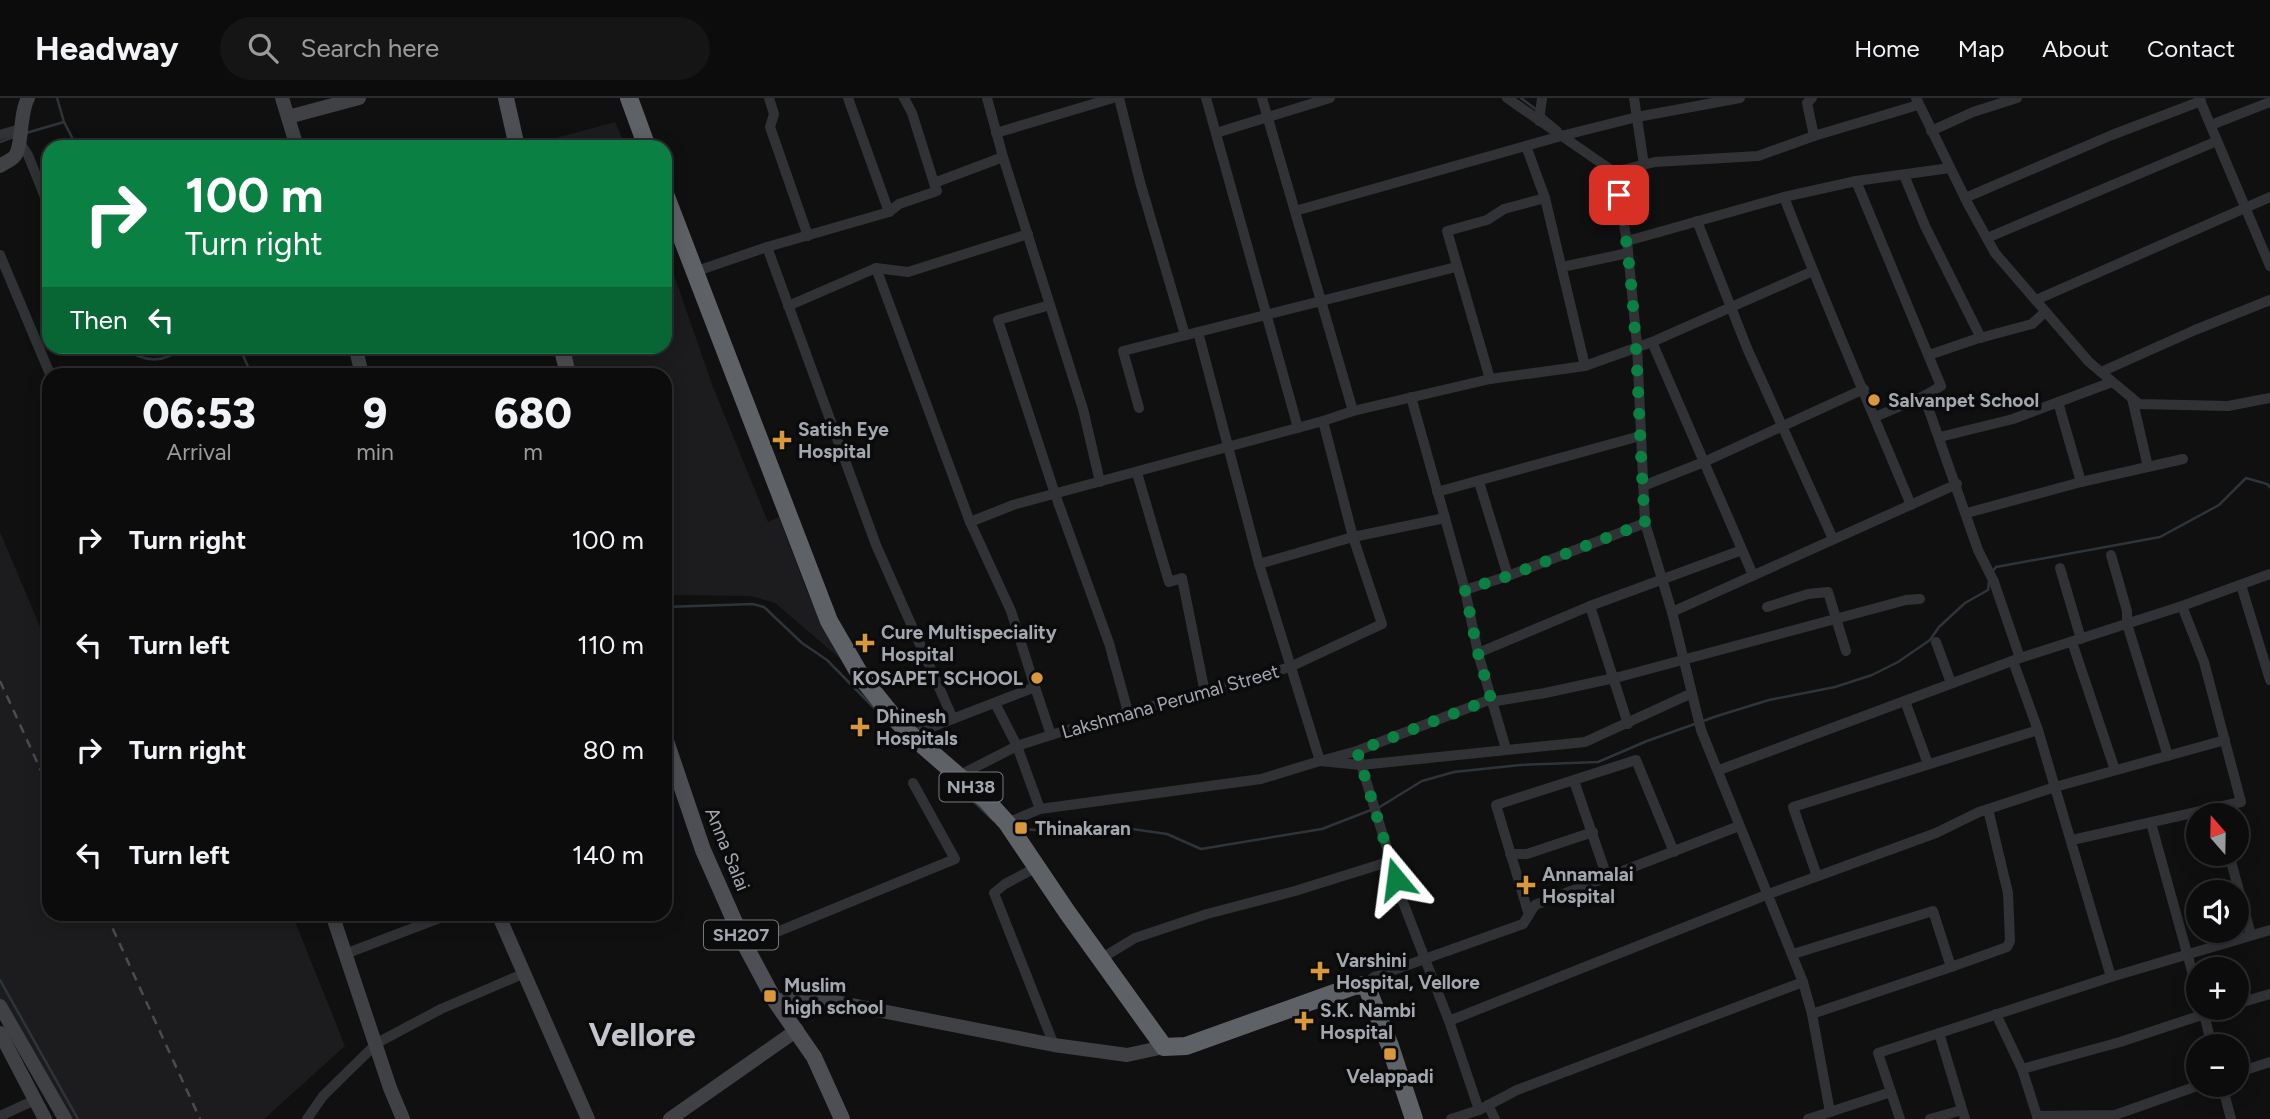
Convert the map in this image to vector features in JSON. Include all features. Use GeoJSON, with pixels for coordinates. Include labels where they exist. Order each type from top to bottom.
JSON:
{"type":"FeatureCollection","features":[{"type":"Feature","properties":{"kind":"highway"},"geometry":{"type":"LineString","coordinates":[[629,98],[644,140]]}},
{"type":"Feature","properties":{"kind":"highway","name":"NH38"},"geometry":{"type":"LineString","coordinates":[[672,213],[829,621],[862,677],[911,735],[986,800],[1007,822],[1164,1047]]}},
{"type":"Feature","properties":{"kind":"highway"},"geometry":{"type":"LineString","coordinates":[[1164,1047],[1186,1046],[1354,986],[1366,985],[1386,1034],[1414,1119]]}},
{"type":"Feature","properties":{"kind":"main road"},"geometry":{"type":"LineString","coordinates":[[0,166],[16,156],[23,107],[28,98]]}},
{"type":"Feature","properties":{"kind":"main road"},"geometry":{"type":"LineString","coordinates":[[282,98],[294,140]]}},
{"type":"Feature","properties":{"kind":"main road"},"geometry":{"type":"LineString","coordinates":[[288,117],[359,98]]}},
{"type":"Feature","properties":{"kind":"main road"},"geometry":{"type":"LineString","coordinates":[[506,98],[515,140]]}},
{"type":"Feature","properties":{"kind":"main road","name":"Anna Salai"},"geometry":{"type":"LineString","coordinates":[[672,759],[703,850],[745,945],[775,1001],[814,1057],[842,1119]]}},
{"type":"Feature","properties":{"kind":"main road"},"geometry":{"type":"LineString","coordinates":[[334,921],[390,1088],[403,1119]]}},
{"type":"Feature","properties":{"kind":"main road"},"geometry":{"type":"LineString","coordinates":[[501,921],[588,1119]]}},
{"type":"Feature","properties":{"kind":"main road"},"geometry":{"type":"LineString","coordinates":[[775,1001],[806,996],[1054,1045],[1127,1055],[1164,1047]]}},
{"type":"Feature","properties":{"kind":"main road"},"geometry":{"type":"LineString","coordinates":[[0,1006],[65,1119]]}},
{"type":"Feature","properties":{"kind":"main road"},"geometry":{"type":"LineString","coordinates":[[670,1119],[797,1030]]}},
{"type":"Feature","properties":{"kind":"main road"},"geometry":{"type":"LineString","coordinates":[[0,1034],[45,1119]]}},
{"type":"Feature","properties":{"kind":"street"},"geometry":{"type":"LineString","coordinates":[[769,98],[774,114],[770,128],[808,236]]}},
{"type":"Feature","properties":{"kind":"street"},"geometry":{"type":"LineString","coordinates":[[848,98],[889,212]]}},
{"type":"Feature","properties":{"kind":"street"},"geometry":{"type":"LineString","coordinates":[[694,272],[767,247],[889,212],[899,204],[937,191],[912,113],[904,98]]}},
{"type":"Feature","properties":{"kind":"street"},"geometry":{"type":"LineString","coordinates":[[987,98],[1003,157],[1083,409],[1100,482]]}},
{"type":"Feature","properties":{"kind":"street"},"geometry":{"type":"LineString","coordinates":[[996,133],[1090,101],[1114,98]]}},
{"type":"Feature","properties":{"kind":"street"},"geometry":{"type":"LineString","coordinates":[[1119,98],[1140,182],[1185,335]]}},
{"type":"Feature","properties":{"kind":"street"},"geometry":{"type":"LineString","coordinates":[[1206,98],[1297,428]]}},
{"type":"Feature","properties":{"kind":"street"},"geometry":{"type":"LineString","coordinates":[[1262,98],[1353,411]]}},
{"type":"Feature","properties":{"kind":"street"},"geometry":{"type":"LineString","coordinates":[[1216,133],[1330,98]]}},
{"type":"Feature","properties":{"kind":"street"},"geometry":{"type":"LineString","coordinates":[[1507,98],[1614,172],[1627,241],[1637,345],[1645,523],[1672,612],[1701,730],[1803,982],[1812,1014],[1830,1112]]}},
{"type":"Feature","properties":{"kind":"street"},"geometry":{"type":"LineString","coordinates":[[1539,121],[1542,98]]}},
{"type":"Feature","properties":{"kind":"street"},"geometry":{"type":"LineString","coordinates":[[1634,98],[1644,165]]}},
{"type":"Feature","properties":{"kind":"street"},"geometry":{"type":"LineString","coordinates":[[1295,211],[1561,136],[1637,117],[1740,98]]}},
{"type":"Feature","properties":{"kind":"street"},"geometry":{"type":"LineString","coordinates":[[1812,98],[1807,103],[1814,136]]}},
{"type":"Feature","properties":{"kind":"street"},"geometry":{"type":"LineString","coordinates":[[1931,131],[1973,112],[2017,98]]}},
{"type":"Feature","properties":{"kind":"street"},"geometry":{"type":"LineString","coordinates":[[1965,198],[2200,100],[2245,208],[2268,254],[2270,266]]}},
{"type":"Feature","properties":{"kind":"street"},"geometry":{"type":"LineString","coordinates":[[1614,172],[1655,162],[1758,156],[1917,101],[1995,253],[2089,362],[2112,382],[2139,404],[2228,406],[2270,398]]}},
{"type":"Feature","properties":{"kind":"street"},"geometry":{"type":"LineString","coordinates":[[2211,125],[2270,102]]}},
{"type":"Feature","properties":{"kind":"street"},"geometry":{"type":"LineString","coordinates":[[0,135],[20,136],[42,189]]}},
{"type":"Feature","properties":{"kind":"street"},"geometry":{"type":"LineString","coordinates":[[1987,238],[2217,141]]}},
{"type":"Feature","properties":{"kind":"street"},"geometry":{"type":"LineString","coordinates":[[1526,146],[1545,198],[1585,366]]}},
{"type":"Feature","properties":{"kind":"street"},"geometry":{"type":"LineString","coordinates":[[934,183],[1003,157]]}},
{"type":"Feature","properties":{"kind":"street"},"geometry":{"type":"LineString","coordinates":[[1627,241],[1784,197],[1856,181],[1950,168]]}},
{"type":"Feature","properties":{"kind":"street"},"geometry":{"type":"LineString","coordinates":[[1904,175],[1925,226],[1981,338]]}},
{"type":"Feature","properties":{"kind":"street"},"geometry":{"type":"LineString","coordinates":[[1856,181],[1941,386],[1875,417]]}},
{"type":"Feature","properties":{"kind":"street"},"geometry":{"type":"LineString","coordinates":[[1784,197],[1911,505]]}},
{"type":"Feature","properties":{"kind":"street"},"geometry":{"type":"LineString","coordinates":[[2036,300],[2270,197]]}},
{"type":"Feature","properties":{"kind":"street"},"geometry":{"type":"LineString","coordinates":[[1490,379],[1447,231],[1487,220],[1504,209],[1545,198]]}},
{"type":"Feature","properties":{"kind":"street"},"geometry":{"type":"LineString","coordinates":[[1697,221],[1747,348],[1833,539]]}},
{"type":"Feature","properties":{"kind":"street"},"geometry":{"type":"LineString","coordinates":[[788,306],[876,268],[908,272],[1027,234]]}},
{"type":"Feature","properties":{"kind":"street"},"geometry":{"type":"LineString","coordinates":[[767,247],[876,545],[953,719]]}},
{"type":"Feature","properties":{"kind":"street"},"geometry":{"type":"LineString","coordinates":[[1562,267],[1628,253]]}},
{"type":"Feature","properties":{"kind":"street"},"geometry":{"type":"LineString","coordinates":[[0,255],[47,368]]}},
{"type":"Feature","properties":{"kind":"street"},"geometry":{"type":"LineString","coordinates":[[1139,408],[1123,351],[1456,267]]}},
{"type":"Feature","properties":{"kind":"street"},"geometry":{"type":"LineString","coordinates":[[876,268],[970,522],[1011,611],[1051,735]]}},
{"type":"Feature","properties":{"kind":"street"},"geometry":{"type":"LineString","coordinates":[[970,522],[1013,505],[1324,422],[1353,411],[1490,379],[1585,366],[1637,345],[1652,342],[1813,271]]}},
{"type":"Feature","properties":{"kind":"street"},"geometry":{"type":"LineString","coordinates":[[2101,372],[2270,300]]}},
{"type":"Feature","properties":{"kind":"street"},"geometry":{"type":"LineString","coordinates":[[1050,305],[998,320],[1055,494],[1109,643],[1128,712]]}},
{"type":"Feature","properties":{"kind":"street"},"geometry":{"type":"LineString","coordinates":[[1929,355],[2032,324],[2045,312]]}},
{"type":"Feature","properties":{"kind":"street"},"geometry":{"type":"LineString","coordinates":[[1198,332],[1259,564],[1321,761]]}},
{"type":"Feature","properties":{"kind":"street"},"geometry":{"type":"LineString","coordinates":[[1652,342],[1753,575]]}},
{"type":"Feature","properties":{"kind":"street"},"geometry":{"type":"LineString","coordinates":[[1940,437],[2013,419],[2112,382]]}},
{"type":"Feature","properties":{"kind":"street"},"geometry":{"type":"LineString","coordinates":[[1643,486],[1704,462],[1864,389]]}},
{"type":"Feature","properties":{"kind":"street"},"geometry":{"type":"LineString","coordinates":[[1924,396],[1979,550],[1994,582],[2111,977]]}},
{"type":"Feature","properties":{"kind":"street"},"geometry":{"type":"LineString","coordinates":[[1411,397],[1506,749]]}},
{"type":"Feature","properties":{"kind":"street"},"geometry":{"type":"LineString","coordinates":[[2132,398],[2148,467]]}},
{"type":"Feature","properties":{"kind":"street"},"geometry":{"type":"LineString","coordinates":[[2058,402],[2081,482]]}},
{"type":"Feature","properties":{"kind":"street"},"geometry":{"type":"LineString","coordinates":[[1324,422],[1353,537]]}},
{"type":"Feature","properties":{"kind":"street"},"geometry":{"type":"LineString","coordinates":[[1437,492],[1640,436]]}},
{"type":"Feature","properties":{"kind":"street"},"geometry":{"type":"LineString","coordinates":[[1966,513],[2081,482],[2183,459]]}},
{"type":"Feature","properties":{"kind":"street"},"geometry":{"type":"LineString","coordinates":[[1137,473],[1169,582],[1182,578],[1205,694]]}},
{"type":"Feature","properties":{"kind":"street"},"geometry":{"type":"LineString","coordinates":[[1479,482],[1508,576]]}},
{"type":"Feature","properties":{"kind":"street"},"geometry":{"type":"LineString","coordinates":[[1672,612],[1957,484]]}},
{"type":"Feature","properties":{"kind":"street"},"geometry":{"type":"LineString","coordinates":[[1259,564],[1353,537],[1445,518]]}},
{"type":"Feature","properties":{"kind":"street"},"geometry":{"type":"LineString","coordinates":[[1465,590],[1645,523]]}},
{"type":"Feature","properties":{"kind":"street","name":"Lakshmana Perumal Street"},"geometry":{"type":"LineString","coordinates":[[958,776],[1017,746],[1128,712],[1205,694],[1290,667],[1382,625],[1353,537]]}},
{"type":"Feature","properties":{"kind":"street"},"geometry":{"type":"LineString","coordinates":[[1478,653],[1590,606],[1662,582],[1742,550]]}},
{"type":"Feature","properties":{"kind":"street"},"geometry":{"type":"LineString","coordinates":[[2111,555],[2127,611],[2127,624],[2168,756]]}},
{"type":"Feature","properties":{"kind":"street"},"geometry":{"type":"LineString","coordinates":[[2060,568],[2076,640],[2115,770]]}},
{"type":"Feature","properties":{"kind":"street"},"geometry":{"type":"LineString","coordinates":[[1719,770],[1951,683],[2270,574]]}},
{"type":"Feature","properties":{"kind":"street"},"geometry":{"type":"LineString","coordinates":[[2241,585],[2270,680]]}},
{"type":"Feature","properties":{"kind":"street"},"geometry":{"type":"LineString","coordinates":[[1767,607],[1808,594],[1828,592],[1846,651]]}},
{"type":"Feature","properties":{"kind":"street"},"geometry":{"type":"LineString","coordinates":[[1007,822],[1040,809],[1261,779],[1357,751],[1491,699],[1496,701],[1545,694],[1906,600],[1920,599]]}},
{"type":"Feature","properties":{"kind":"street"},"geometry":{"type":"LineString","coordinates":[[1590,606],[1628,724]]}},
{"type":"Feature","properties":{"kind":"street"},"geometry":{"type":"LineString","coordinates":[[2182,606],[2204,662],[2241,802],[2238,803]]}},
{"type":"Feature","properties":{"kind":"street"},"geometry":{"type":"LineString","coordinates":[[1936,642],[1951,683]]}},
{"type":"Feature","properties":{"kind":"street"},"geometry":{"type":"LineString","coordinates":[[911,735],[1035,687]]}},
{"type":"Feature","properties":{"kind":"street"},"geometry":{"type":"LineString","coordinates":[[1321,761],[1361,765],[1585,742],[1690,694]]}},
{"type":"Feature","properties":{"kind":"street"},"geometry":{"type":"LineString","coordinates":[[1905,701],[1928,764]]}},
{"type":"Feature","properties":{"kind":"street"},"geometry":{"type":"LineString","coordinates":[[995,703],[1017,746],[1040,809]]}},
{"type":"Feature","properties":{"kind":"street"},"geometry":{"type":"LineString","coordinates":[[1817,876],[1793,807],[2038,730]]}},
{"type":"Feature","properties":{"kind":"street"},"geometry":{"type":"LineString","coordinates":[[1449,1021],[1766,895],[1936,833],[1988,809],[2055,787],[2225,740]]}},
{"type":"Feature","properties":{"kind":"street"},"geometry":{"type":"LineString","coordinates":[[1357,751],[1401,897],[1483,1108],[1495,1119]]}},
{"type":"Feature","properties":{"kind":"street"},"geometry":{"type":"LineString","coordinates":[[1528,915],[1496,805],[1636,760],[1674,852]]}},
{"type":"Feature","properties":{"kind":"street"},"geometry":{"type":"LineString","coordinates":[[1574,781],[1607,877]]}},
{"type":"Feature","properties":{"kind":"street"},"geometry":{"type":"LineString","coordinates":[[745,945],[955,859],[913,783]]}},
{"type":"Feature","properties":{"kind":"street"},"geometry":{"type":"LineString","coordinates":[[1812,1014],[2007,947],[2010,941],[2008,893],[1988,809]]}},
{"type":"Feature","properties":{"kind":"street"},"geometry":{"type":"LineString","coordinates":[[2071,840],[2186,817]]}},
{"type":"Feature","properties":{"kind":"street"},"geometry":{"type":"LineString","coordinates":[[2151,823],[2188,957]]}},
{"type":"Feature","properties":{"kind":"street"},"geometry":{"type":"LineString","coordinates":[[1366,985],[1374,977],[1425,957],[1523,924],[1535,905],[1739,826]]}},
{"type":"Feature","properties":{"kind":"street"},"geometry":{"type":"LineString","coordinates":[[1510,854],[1527,854],[1593,832]]}},
{"type":"Feature","properties":{"kind":"street"},"geometry":{"type":"LineString","coordinates":[[1102,958],[1135,939],[1207,914],[1295,891],[1391,861]]}},
{"type":"Feature","properties":{"kind":"street"},"geometry":{"type":"LineString","coordinates":[[2232,866],[2251,934]]}},
{"type":"Feature","properties":{"kind":"street"},"geometry":{"type":"LineString","coordinates":[[1037,867],[995,892],[1054,1045]]}},
{"type":"Feature","properties":{"kind":"street"},"geometry":{"type":"LineString","coordinates":[[1793,954],[1933,911],[1951,967]]}},
{"type":"Feature","properties":{"kind":"street"},"geometry":{"type":"LineString","coordinates":[[345,954],[432,921]]}},
{"type":"Feature","properties":{"kind":"street"},"geometry":{"type":"LineString","coordinates":[[1900,1119],[1878,1053],[2111,977],[2270,930]]}},
{"type":"Feature","properties":{"kind":"street"},"geometry":{"type":"LineString","coordinates":[[307,1119],[323,1096],[377,1044],[442,1009],[525,974]]}},
{"type":"Feature","properties":{"kind":"street"},"geometry":{"type":"LineString","coordinates":[[1451,1119],[1483,1108],[1517,1090],[1803,982]]}},
{"type":"Feature","properties":{"kind":"street"},"geometry":{"type":"LineString","coordinates":[[2249,1000],[2270,994]]}},
{"type":"Feature","properties":{"kind":"street"},"geometry":{"type":"LineString","coordinates":[[1996,1014],[2022,1069],[2038,1117],[2115,1115],[2186,1090]]}},
{"type":"Feature","properties":{"kind":"street"},"geometry":{"type":"LineString","coordinates":[[2022,1069],[2120,1042],[2186,1017]]}},
{"type":"Feature","properties":{"kind":"street"},"geometry":{"type":"LineString","coordinates":[[1930,1119],[1964,1114],[1939,1033]]}},
{"type":"Feature","properties":{"kind":"street"},"geometry":{"type":"LineString","coordinates":[[2249,1069],[2270,1062]]}},
{"type":"Feature","properties":{"kind":"street"},"geometry":{"type":"LineString","coordinates":[[1814,1118],[1891,1092]]}},
{"type":"Feature","properties":{"kind":"street"},"geometry":{"type":"LineString","coordinates":[[2225,1097],[2231,1119]]}},
{"type":"Feature","properties":{"kind":"street"},"geometry":{"type":"LineString","coordinates":[[0,1115],[36,1100]]}},
{"type":"Feature","properties":{"kind":"shaded area"},"geometry":{"type":"Polygon","coordinates":[[[615,122],[623,140],[552,140],[615,122]]]}},
{"type":"Feature","properties":{"kind":"shaded area"},"geometry":{"type":"Polygon","coordinates":[[[672,269],[713,387],[768,522],[779,517],[808,594],[843,661],[775,603],[751,596],[672,595],[672,368],[574,368],[571,356],[672,354],[672,269]]]}},
{"type":"Feature","properties":{"kind":"shaded area"},"geometry":{"type":"Polygon","coordinates":[[[0,532],[42,631],[42,921],[295,921],[345,1046],[264,1119],[65,1119],[0,999],[0,532]]]}},
{"type":"Feature","properties":{"kind":"waterway"},"geometry":{"type":"LineString","coordinates":[[57,98],[64,122]]}},
{"type":"Feature","properties":{"kind":"waterway"},"geometry":{"type":"LineString","coordinates":[[1521,98],[1538,111]]}},
{"type":"Feature","properties":{"kind":"waterway"},"geometry":{"type":"LineString","coordinates":[[1543,115],[1560,129]]}},
{"type":"Feature","properties":{"kind":"waterway"},"geometry":{"type":"LineString","coordinates":[[26,133],[64,122],[73,140]]}},
{"type":"Feature","properties":{"kind":"waterway"},"geometry":{"type":"LineString","coordinates":[[0,142],[13,137]]}},
{"type":"Feature","properties":{"kind":"waterway"},"geometry":{"type":"LineString","coordinates":[[134,354],[152,360],[172,354]]}},
{"type":"Feature","properties":{"kind":"waterway"},"geometry":{"type":"LineString","coordinates":[[242,354],[249,368]]}},
{"type":"Feature","properties":{"kind":"waterway"},"geometry":{"type":"LineString","coordinates":[[1992,572],[1996,567],[2160,537],[2219,505],[2246,478],[2270,487]]}},
{"type":"Feature","properties":{"kind":"waterway"},"geometry":{"type":"LineString","coordinates":[[1378,808],[1422,781],[1454,772],[1520,765],[1598,762],[1717,716],[1769,700],[1835,687],[1872,675],[1898,662],[1930,640],[1939,627],[1965,603],[1988,590],[1989,581]]}},
{"type":"Feature","properties":{"kind":"waterway"},"geometry":{"type":"LineString","coordinates":[[672,607],[753,604],[764,607],[802,643],[827,660],[881,715]]}},
{"type":"Feature","properties":{"kind":"waterway"},"geometry":{"type":"LineString","coordinates":[[968,796],[993,820]]}},
{"type":"Feature","properties":{"kind":"waterway"},"geometry":{"type":"LineString","coordinates":[[1021,829],[1078,833],[1132,829],[1167,834],[1201,849],[1322,829],[1371,810]]}},
{"type":"Feature","properties":{"kind":"waterway"},"geometry":{"type":"LineString","coordinates":[[0,980],[78,1119]]}},
{"type":"Feature","properties":{"kind":"railway"},"geometry":{"type":"LineString","coordinates":[[0,681],[42,773]]}},
{"type":"Feature","properties":{"kind":"railway"},"geometry":{"type":"LineString","coordinates":[[109,921],[200,1119]]}},
{"type":"Feature","properties":{"kind":"place","name":"Salvanpet School"},"geometry":{"type":"Point","coordinates":[1874,400]}},
{"type":"Feature","properties":{"kind":"place","name":"Satish Eye Hospital"},"geometry":{"type":"Point","coordinates":[782,440]}},
{"type":"Feature","properties":{"kind":"place","name":"Cure Multispeciality Hospital"},"geometry":{"type":"Point","coordinates":[865,643]}},
{"type":"Feature","properties":{"kind":"place","name":"KOSAPET SCHOOL"},"geometry":{"type":"Point","coordinates":[1037,678]}},
{"type":"Feature","properties":{"kind":"place","name":"Dhinesh Hospitals"},"geometry":{"type":"Point","coordinates":[860,727]}},
{"type":"Feature","properties":{"kind":"place","name":"Thinakaran"},"geometry":{"type":"Point","coordinates":[1021,828]}},
{"type":"Feature","properties":{"kind":"place","name":"Annamalai Hospital"},"geometry":{"type":"Point","coordinates":[1526,885]}},
{"type":"Feature","properties":{"kind":"place","name":"Varshini Hospital, Vellore"},"geometry":{"type":"Point","coordinates":[1320,971]}},
{"type":"Feature","properties":{"kind":"place","name":"Muslim high school"},"geometry":{"type":"Point","coordinates":[770,996]}},
{"type":"Feature","properties":{"kind":"place","name":"S.K. Nambi Hospital"},"geometry":{"type":"Point","coordinates":[1304,1021]}},
{"type":"Feature","properties":{"kind":"place","name":"Velappadi"},"geometry":{"type":"Point","coordinates":[1390,1054]}},
{"type":"Feature","properties":{"kind":"district","name":"Vellore"},"geometry":{"type":"Point","coordinates":[642,1034]}},
{"type":"Feature","properties":{"kind":"route"},"geometry":{"type":"LineString","coordinates":[[1396,879],[1357,751],[1491,699],[1465,590],[1645,523],[1637,345],[1627,241],[1619,195]]}}]}
